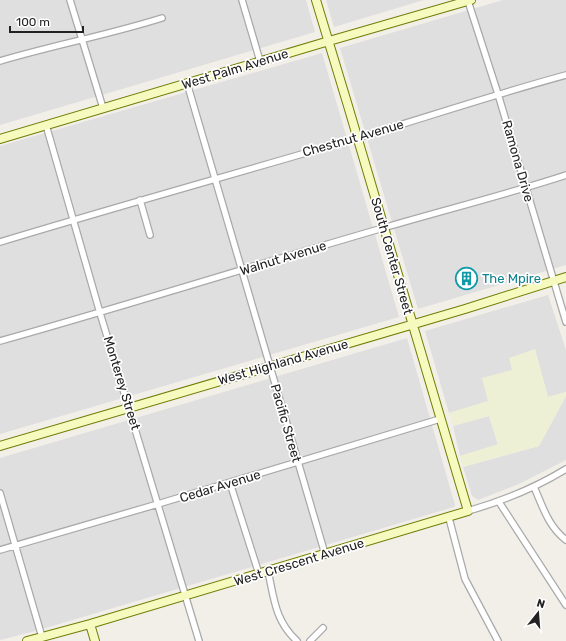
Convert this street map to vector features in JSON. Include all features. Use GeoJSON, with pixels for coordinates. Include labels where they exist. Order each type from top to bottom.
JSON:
{"type":"FeatureCollection","features":[{"type":"Feature","properties":{"kind":"street"},"geometry":{"type":"LineString","coordinates":[[70,0],[104,108]]}},
{"type":"Feature","properties":{"kind":"street"},"geometry":{"type":"LineString","coordinates":[[242,0],[260,61]]}},
{"type":"Feature","properties":{"kind":"street","name":"South Center Street"},"geometry":{"type":"LineString","coordinates":[[316,0],[468,511]]}},
{"type":"Feature","properties":{"kind":"street","name":"West Palm Avenue"},"geometry":{"type":"LineString","coordinates":[[0,139],[187,84],[328,40],[469,0]]}},
{"type":"Feature","properties":{"kind":"street","name":"Ramona Drive"},"geometry":{"type":"LineString","coordinates":[[469,0],[527,188],[566,322]]}},
{"type":"Feature","properties":{"kind":"street"},"geometry":{"type":"LineString","coordinates":[[0,61],[44,48],[82,40],[162,18]]}},
{"type":"Feature","properties":{"kind":"street","name":"Chestnut Avenue"},"geometry":{"type":"LineString","coordinates":[[0,242],[214,178],[358,138],[498,94],[566,75]]}},
{"type":"Feature","properties":{"kind":"street","name":"Pacific Street"},"geometry":{"type":"LineString","coordinates":[[187,84],[325,554]]}},
{"type":"Feature","properties":{"kind":"street","name":"Monterey Street"},"geometry":{"type":"LineString","coordinates":[[46,126],[198,641]]}},
{"type":"Feature","properties":{"kind":"street","name":"Walnut Avenue"},"geometry":{"type":"LineString","coordinates":[[0,341],[566,176]]}},
{"type":"Feature","properties":{"kind":"street"},"geometry":{"type":"LineString","coordinates":[[140,200],[150,235]]}},
{"type":"Feature","properties":{"kind":"street","name":"West Highland Avenue"},"geometry":{"type":"LineString","coordinates":[[0,446],[269,365],[465,309],[566,277]]}},
{"type":"Feature","properties":{"kind":"street","name":"Cedar Avenue"},"geometry":{"type":"LineString","coordinates":[[0,550],[230,483],[440,419]]}},
{"type":"Feature","properties":{"kind":"street","name":"West Crescent Avenue"},"geometry":{"type":"LineString","coordinates":[[27,641],[90,624],[449,518],[499,502],[534,487],[566,469]]}},
{"type":"Feature","properties":{"kind":"street"},"geometry":{"type":"LineString","coordinates":[[230,483],[259,574]]}},
{"type":"Feature","properties":{"kind":"street"},"geometry":{"type":"LineString","coordinates":[[534,487],[550,524],[558,534],[566,540]]}},
{"type":"Feature","properties":{"kind":"street"},"geometry":{"type":"LineString","coordinates":[[0,493],[42,637]]}},
{"type":"Feature","properties":{"kind":"street"},"geometry":{"type":"LineString","coordinates":[[499,502],[566,605]]}},
{"type":"Feature","properties":{"kind":"street"},"geometry":{"type":"LineString","coordinates":[[449,518],[465,579],[498,641]]}},
{"type":"Feature","properties":{"kind":"street"},"geometry":{"type":"LineString","coordinates":[[268,571],[276,610],[283,626],[297,641]]}},
{"type":"Feature","properties":{"kind":"street"},"geometry":{"type":"LineString","coordinates":[[90,624],[95,641]]}},
{"type":"Feature","properties":{"kind":"street"},"geometry":{"type":"LineString","coordinates":[[310,641],[323,628]]}},
{"type":"Feature","properties":{"kind":"shaded area"},"geometry":{"type":"Polygon","coordinates":[[[0,0],[306,0],[315,32],[0,125],[0,0]]]}},
{"type":"Feature","properties":{"kind":"shaded area"},"geometry":{"type":"Polygon","coordinates":[[[326,0],[424,0],[334,27],[326,0]]]}},
{"type":"Feature","properties":{"kind":"shaded area"},"geometry":{"type":"Polygon","coordinates":[[[503,0],[566,0],[566,265],[418,309],[340,48],[503,0]]]}},
{"type":"Feature","properties":{"kind":"shaded area"},"geometry":{"type":"Polygon","coordinates":[[[322,53],[399,317],[0,434],[0,146],[322,53]]]}},
{"type":"Feature","properties":{"kind":"shaded area"},"geometry":{"type":"Polygon","coordinates":[[[548,295],[566,350],[566,392],[548,397],[535,350],[512,370],[489,401],[449,413],[425,331],[548,295]]]}},
{"type":"Feature","properties":{"kind":"shaded area"},"geometry":{"type":"Polygon","coordinates":[[[407,338],[455,505],[454,507],[32,632],[0,640],[0,458],[407,338]]]}},
{"type":"Feature","properties":{"kind":"shaded area"},"geometry":{"type":"Polygon","coordinates":[[[566,396],[566,460],[519,484],[478,500],[472,496],[463,467],[539,446],[566,396]]]}},
{"type":"Feature","properties":{"kind":"shaded area"},"geometry":{"type":"Polygon","coordinates":[[[489,416],[498,445],[460,456],[453,426],[489,416]]]}},
{"type":"Feature","properties":{"kind":"green space"},"geometry":{"type":"Polygon","coordinates":[[[535,349],[548,397],[566,392],[566,396],[539,446],[463,467],[460,456],[498,444],[489,416],[453,426],[449,413],[488,401],[482,378],[512,370],[509,358],[535,349]]]}},
{"type":"Feature","properties":{"kind":"place","name":"The Mpire"},"geometry":{"type":"Point","coordinates":[467,278]}}]}
